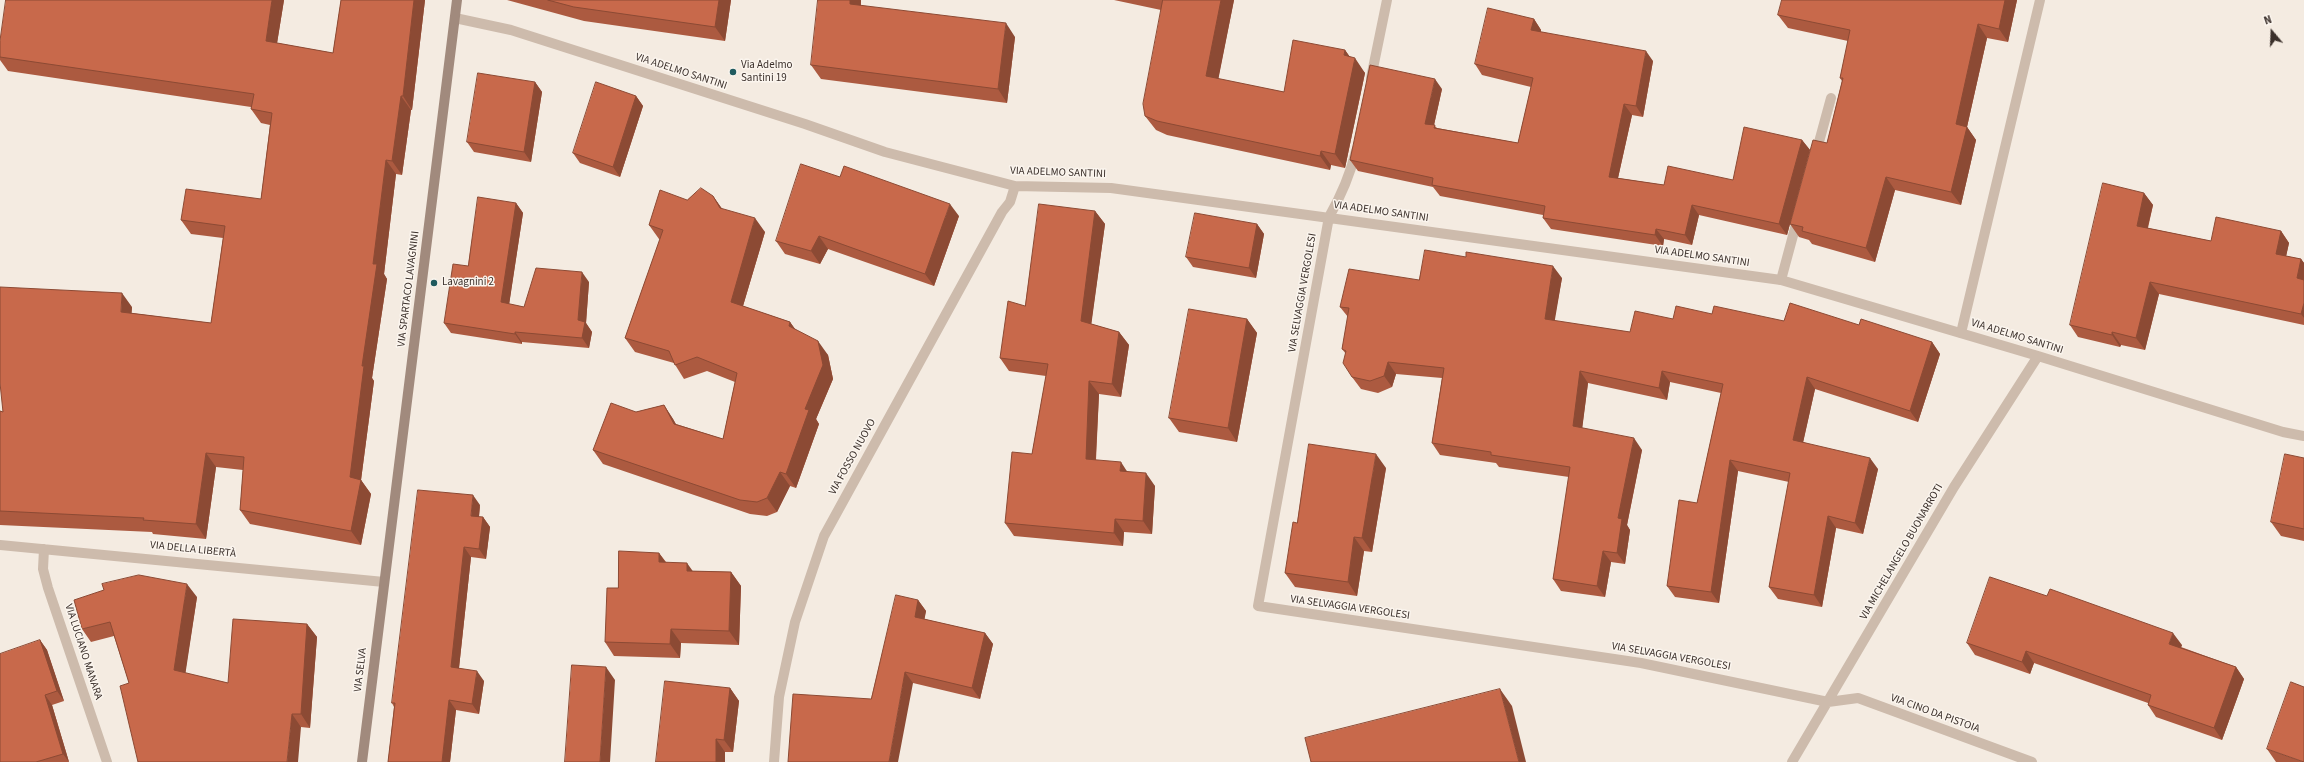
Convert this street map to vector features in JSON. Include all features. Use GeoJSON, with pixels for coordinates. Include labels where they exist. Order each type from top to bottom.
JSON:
{"type":"FeatureCollection","features":[{"type":"Feature","properties":{"kind":"main road","name":"VIA SPARTACO LAVAGNINI"},"geometry":{"type":"LineString","coordinates":[[384,582],[457,0]]}},
{"type":"Feature","properties":{"kind":"main road","name":"VIA SELVA"},"geometry":{"type":"LineString","coordinates":[[362,762],[384,582]]}},
{"type":"Feature","properties":{"kind":"street"},"geometry":{"type":"LineString","coordinates":[[1369,86],[1387,0]]}},
{"type":"Feature","properties":{"kind":"street"},"geometry":{"type":"LineString","coordinates":[[1960,333],[2040,0]]}},
{"type":"Feature","properties":{"kind":"street","name":"VIA ADELMO SANTINI"},"geometry":{"type":"LineString","coordinates":[[455,18],[511,30],[805,124],[885,152],[1015,186],[1111,188],[1781,280],[2038,356],[2283,432],[2304,436]]}},
{"type":"Feature","properties":{"kind":"street"},"geometry":{"type":"LineString","coordinates":[[1812,166],[1831,98]]}},
{"type":"Feature","properties":{"kind":"street"},"geometry":{"type":"LineString","coordinates":[[1329,217],[1340,198],[1351,171],[1358,140]]}},
{"type":"Feature","properties":{"kind":"street","name":"VIA FOSSO NUOVO"},"geometry":{"type":"LineString","coordinates":[[774,762],[779,697],[795,622],[824,536],[995,226],[1010,202],[1015,186]]}},
{"type":"Feature","properties":{"kind":"street"},"geometry":{"type":"LineString","coordinates":[[1781,280],[1802,204]]}},
{"type":"Feature","properties":{"kind":"street","name":"VIA SELVAGGIA VERGOLESI"},"geometry":{"type":"LineString","coordinates":[[1329,217],[1258,606],[1641,663],[1828,702]]}},
{"type":"Feature","properties":{"kind":"street","name":"VIA MICHELANGELO BUONARROTI"},"geometry":{"type":"LineString","coordinates":[[1792,762],[1954,487],[2038,356]]}},
{"type":"Feature","properties":{"kind":"street","name":"VIA DELLA LIBERTÀ"},"geometry":{"type":"LineString","coordinates":[[0,545],[384,582]]}},
{"type":"Feature","properties":{"kind":"street","name":"VIA LUCIANO MANARA"},"geometry":{"type":"LineString","coordinates":[[44,549],[43,569],[48,588],[107,762]]}},
{"type":"Feature","properties":{"kind":"street","name":"VIA CINO DA PISTOIA"},"geometry":{"type":"LineString","coordinates":[[1828,702],[1858,698],[2032,762]]}},
{"type":"Feature","properties":{"kind":"building"},"geometry":{"type":"Polygon","coordinates":[[[6,0],[272,0],[266,41],[333,53],[341,0],[414,0],[403,96],[401,96],[392,161],[386,160],[373,264],[377,264],[362,366],[364,366],[350,477],[361,480],[351,531],[240,510],[244,457],[206,453],[196,524],[143,520],[144,518],[0,511],[0,411],[3,412],[0,383],[0,287],[122,293],[121,312],[211,323],[225,226],[181,220],[186,189],[261,199],[272,113],[251,109],[254,94],[0,57],[0,41],[6,0]]]}},
{"type":"Feature","properties":{"kind":"building"},"geometry":{"type":"Polygon","coordinates":[[[548,0],[719,0],[715,27],[574,7],[548,0]]]}},
{"type":"Feature","properties":{"kind":"building"},"geometry":{"type":"Polygon","coordinates":[[[818,0],[850,0],[850,4],[1006,23],[998,89],[811,65],[818,0]]]}},
{"type":"Feature","properties":{"kind":"building"},"geometry":{"type":"Polygon","coordinates":[[[1163,0],[1221,0],[1206,76],[1284,92],[1293,40],[1345,50],[1344,55],[1355,58],[1335,154],[1321,151],[1320,156],[1157,121],[1145,116],[1143,104],[1163,0]]]}},
{"type":"Feature","properties":{"kind":"building"},"geometry":{"type":"Polygon","coordinates":[[[1782,0],[2005,0],[1999,29],[1978,24],[1956,124],[1967,127],[1951,192],[1886,177],[1866,248],[1802,231],[1803,227],[1790,224],[1813,140],[1827,143],[1843,78],[1840,78],[1850,30],[1778,15],[1782,0]]]}},
{"type":"Feature","properties":{"kind":"building"},"geometry":{"type":"Polygon","coordinates":[[[1488,8],[1534,19],[1531,30],[1646,51],[1636,106],[1624,104],[1609,177],[1664,185],[1668,166],[1733,180],[1744,127],[1802,140],[1779,224],[1692,205],[1685,235],[1656,229],[1655,235],[1543,218],[1545,206],[1432,185],[1433,178],[1350,160],[1370,65],[1435,79],[1425,124],[1435,125],[1434,128],[1518,143],[1533,78],[1475,64],[1488,8]]]}},
{"type":"Feature","properties":{"kind":"building"},"geometry":{"type":"Polygon","coordinates":[[[478,73],[535,82],[524,152],[467,142],[478,73]]]}},
{"type":"Feature","properties":{"kind":"building"},"geometry":{"type":"Polygon","coordinates":[[[596,82],[636,96],[613,167],[573,153],[596,82]]]}},
{"type":"Feature","properties":{"kind":"building"},"geometry":{"type":"Polygon","coordinates":[[[801,164],[840,177],[844,166],[950,204],[925,274],[819,236],[811,251],[776,241],[801,164]]]}},
{"type":"Feature","properties":{"kind":"building"},"geometry":{"type":"Polygon","coordinates":[[[2103,183],[2144,193],[2137,226],[2211,241],[2216,217],[2281,231],[2276,254],[2301,259],[2297,278],[2304,280],[2304,303],[2301,314],[2150,282],[2136,338],[2112,332],[2112,335],[2070,325],[2103,183]]]}},
{"type":"Feature","properties":{"kind":"building"},"geometry":{"type":"Polygon","coordinates":[[[701,188],[713,196],[720,208],[755,218],[731,302],[790,322],[789,326],[818,341],[823,365],[805,409],[809,410],[786,474],[780,472],[767,498],[757,502],[740,500],[593,450],[611,403],[636,412],[664,405],[674,424],[723,439],[737,373],[697,357],[675,365],[669,351],[625,338],[663,230],[649,225],[660,190],[687,200],[701,188]]]}},
{"type":"Feature","properties":{"kind":"building"},"geometry":{"type":"Polygon","coordinates":[[[478,197],[516,203],[501,302],[524,307],[536,268],[582,272],[578,320],[585,322],[582,338],[515,332],[515,334],[444,323],[453,264],[468,266],[478,197]]]}},
{"type":"Feature","properties":{"kind":"building"},"geometry":{"type":"Polygon","coordinates":[[[1039,204],[1095,211],[1081,321],[1119,332],[1112,384],[1089,381],[1086,459],[1121,462],[1120,471],[1146,473],[1143,521],[1115,519],[1114,533],[1005,523],[1012,452],[1032,454],[1048,364],[1000,358],[1008,301],[1025,306],[1039,204]]]}},
{"type":"Feature","properties":{"kind":"building"},"geometry":{"type":"Polygon","coordinates":[[[1195,213],[1257,224],[1249,268],[1186,257],[1195,213]]]}},
{"type":"Feature","properties":{"kind":"building"},"geometry":{"type":"Polygon","coordinates":[[[1425,250],[1466,257],[1466,252],[1553,266],[1545,319],[1630,332],[1635,311],[1673,319],[1676,306],[1712,314],[1714,306],[1784,321],[1790,303],[1859,325],[1861,319],[1932,342],[1910,411],[1807,377],[1793,440],[1870,458],[1855,523],[1828,516],[1814,595],[1769,587],[1790,473],[1730,460],[1711,592],[1667,586],[1679,500],[1697,503],[1723,384],[1662,371],[1659,388],[1580,371],[1573,426],[1634,438],[1618,518],[1622,519],[1617,553],[1603,551],[1597,586],[1553,579],[1570,467],[1491,455],[1491,452],[1432,443],[1444,368],[1388,362],[1384,376],[1370,381],[1352,377],[1343,363],[1346,351],[1342,349],[1349,308],[1340,307],[1349,269],[1419,280],[1425,250]]]}},
{"type":"Feature","properties":{"kind":"building"},"geometry":{"type":"Polygon","coordinates":[[[1189,309],[1247,319],[1228,428],[1169,418],[1189,309]]]}},
{"type":"Feature","properties":{"kind":"building"},"geometry":{"type":"Polygon","coordinates":[[[1309,444],[1376,454],[1362,538],[1354,537],[1348,582],[1285,573],[1293,522],[1297,523],[1309,444]]]}},
{"type":"Feature","properties":{"kind":"building"},"geometry":{"type":"Polygon","coordinates":[[[2285,454],[2304,458],[2304,529],[2271,522],[2285,454]]]}},
{"type":"Feature","properties":{"kind":"building"},"geometry":{"type":"Polygon","coordinates":[[[418,490],[473,495],[471,516],[483,517],[479,549],[464,547],[451,667],[477,671],[472,704],[449,700],[442,762],[388,762],[395,703],[392,703],[418,490]]]}},
{"type":"Feature","properties":{"kind":"building"},"geometry":{"type":"Polygon","coordinates":[[[619,551],[659,553],[659,562],[687,563],[687,571],[731,572],[729,631],[671,629],[670,644],[605,642],[607,588],[618,588],[619,551]]]}},
{"type":"Feature","properties":{"kind":"building"},"geometry":{"type":"Polygon","coordinates":[[[139,575],[187,584],[174,670],[228,683],[233,619],[307,624],[301,714],[292,714],[287,762],[138,762],[120,686],[129,683],[110,622],[82,629],[74,600],[104,590],[102,584],[139,575]]]}},
{"type":"Feature","properties":{"kind":"building"},"geometry":{"type":"Polygon","coordinates":[[[1990,577],[2047,596],[2050,589],[2173,633],[2169,644],[2236,667],[2214,728],[2148,705],[2151,695],[2026,651],[2022,662],[1967,643],[1990,577]]]}},
{"type":"Feature","properties":{"kind":"building"},"geometry":{"type":"Polygon","coordinates":[[[896,595],[918,600],[915,617],[985,633],[972,688],[905,672],[889,762],[788,762],[793,694],[871,699],[896,595]]]}},
{"type":"Feature","properties":{"kind":"building"},"geometry":{"type":"Polygon","coordinates":[[[40,640],[57,691],[45,695],[63,754],[36,762],[0,762],[0,654],[40,640]]]}},
{"type":"Feature","properties":{"kind":"building"},"geometry":{"type":"Polygon","coordinates":[[[572,665],[606,667],[600,762],[565,762],[572,665]]]}},
{"type":"Feature","properties":{"kind":"building"},"geometry":{"type":"Polygon","coordinates":[[[665,681],[730,688],[724,740],[716,739],[716,762],[656,762],[665,681]]]}},
{"type":"Feature","properties":{"kind":"building"},"geometry":{"type":"Polygon","coordinates":[[[2291,682],[2304,687],[2304,762],[2267,749],[2291,682]]]}},
{"type":"Feature","properties":{"kind":"building"},"geometry":{"type":"Polygon","coordinates":[[[1500,689],[1519,762],[1311,762],[1305,738],[1500,689]]]}},
{"type":"Feature","properties":{"kind":"place","name":"Via Adelmo Santini 19"},"geometry":{"type":"Point","coordinates":[733,72]}},
{"type":"Feature","properties":{"kind":"place","name":"Lavagnini 2"},"geometry":{"type":"Point","coordinates":[434,283]}}]}
